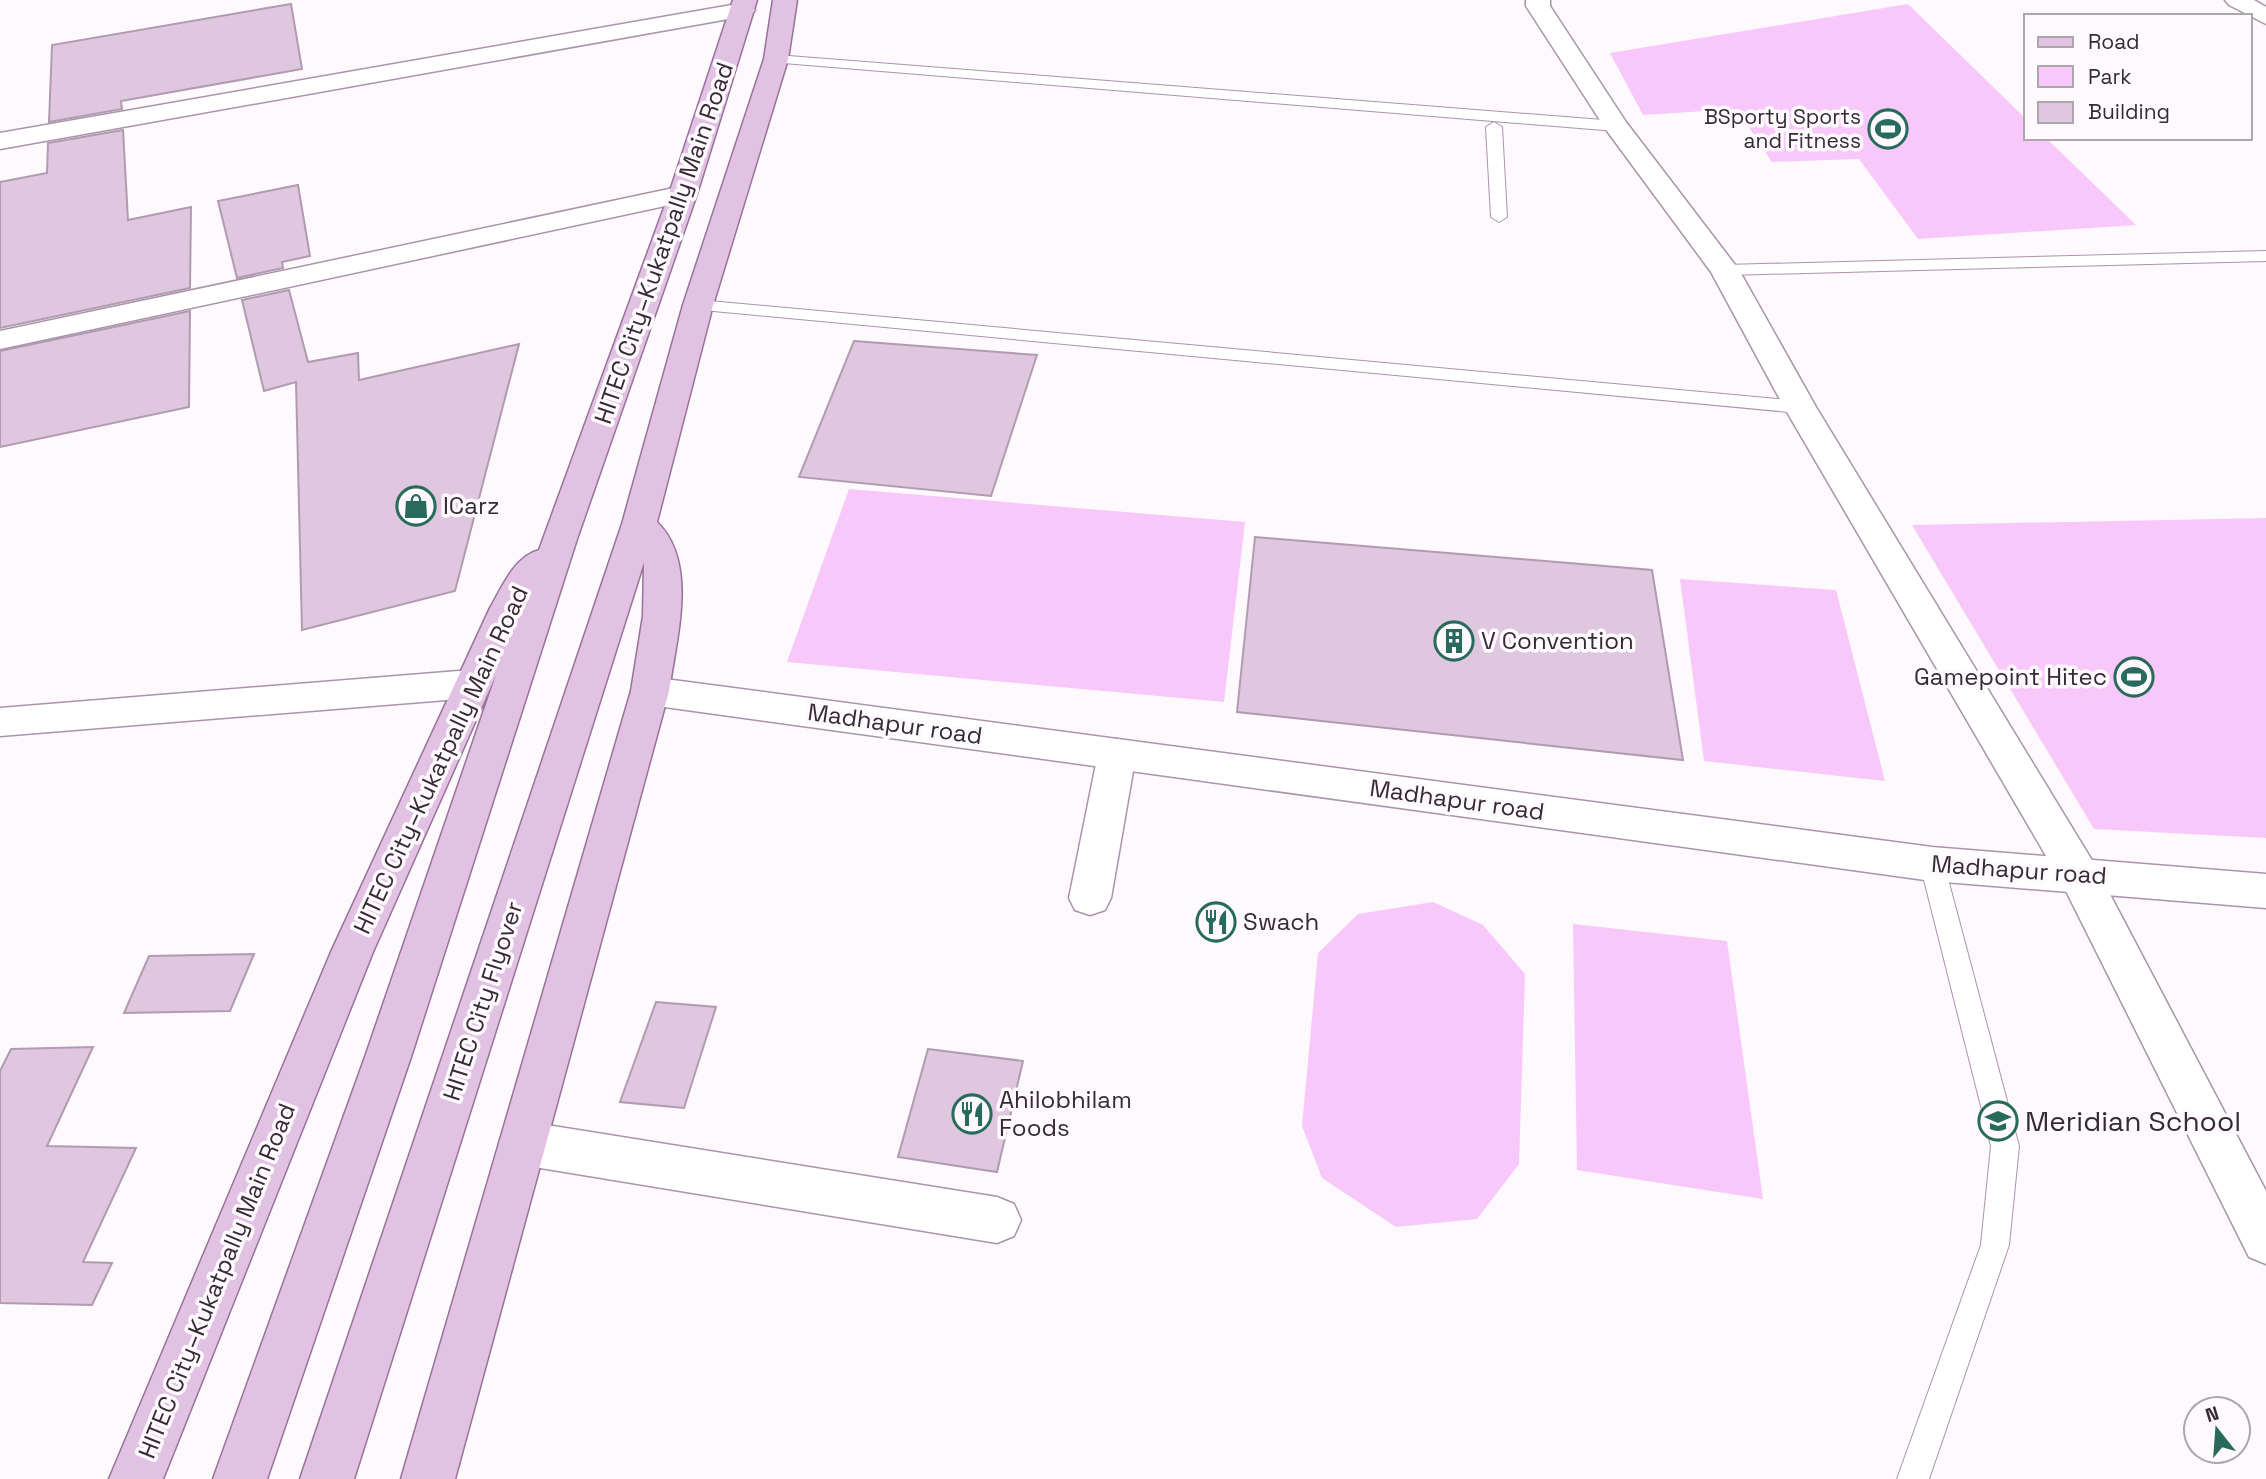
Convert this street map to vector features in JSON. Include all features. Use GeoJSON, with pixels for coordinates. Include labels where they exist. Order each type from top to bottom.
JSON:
{"type":"FeatureCollection","features":[{"type":"Feature","properties":{"kind":"main road","name":"HITEC City–Kukatpally Main Road"},"geometry":{"type":"LineString","coordinates":[[639,524],[698,304],[776,59],[785,0]]}},
{"type":"Feature","properties":{"kind":"main road","name":"HITEC City–Kukatpally Main Road"},"geometry":{"type":"LineString","coordinates":[[136,1479],[352,952],[471,684],[514,597],[528,575],[560,540],[682,194],[744,5]]}},
{"type":"Feature","properties":{"kind":"main road"},"geometry":{"type":"LineString","coordinates":[[428,1479],[650,691],[660,626],[662,575],[657,544],[639,524]]}},
{"type":"Feature","properties":{"kind":"main road","name":"HITEC City Flyover"},"geometry":{"type":"LineString","coordinates":[[333,1462],[639,524]]}},
{"type":"Feature","properties":{"kind":"main road"},"geometry":{"type":"LineString","coordinates":[[245,1465],[392,1044],[560,540]]}},
{"type":"Feature","properties":{"kind":"street"},"geometry":{"type":"LineString","coordinates":[[1538,0],[1538,6],[1616,126],[1725,270],[1800,407],[2078,874],[2266,1240]]}},
{"type":"Feature","properties":{"kind":"street"},"geometry":{"type":"LineString","coordinates":[[0,141],[744,5]]}},
{"type":"Feature","properties":{"kind":"street"},"geometry":{"type":"LineString","coordinates":[[0,340],[682,194]]}},
{"type":"Feature","properties":{"kind":"street"},"geometry":{"type":"LineString","coordinates":[[0,722],[471,684]]}},
{"type":"Feature","properties":{"kind":"street","name":"Madhapur road"},"geometry":{"type":"LineString","coordinates":[[650,691],[1932,864],[2266,891]]}},
{"type":"Feature","properties":{"kind":"street"},"geometry":{"type":"LineString","coordinates":[[1090,898],[1117,754]]}},
{"type":"Feature","properties":{"kind":"street"},"geometry":{"type":"LineString","coordinates":[[522,1143],[997,1220]]}},
{"type":"Feature","properties":{"kind":"lane"},"geometry":{"type":"LineString","coordinates":[[776,59],[1494,121],[1616,126]]}},
{"type":"Feature","properties":{"kind":"lane"},"geometry":{"type":"LineString","coordinates":[[1494,121],[1499,218]]}},
{"type":"Feature","properties":{"kind":"lane"},"geometry":{"type":"LineString","coordinates":[[1725,270],[2266,256]]}},
{"type":"Feature","properties":{"kind":"lane"},"geometry":{"type":"LineString","coordinates":[[698,304],[1800,407]]}},
{"type":"Feature","properties":{"kind":"lane"},"geometry":{"type":"LineString","coordinates":[[1913,1479],[1994,1245],[2005,1146],[1932,864]]}},
{"type":"Feature","properties":{"kind":"green space","name":"BSporty Sports and Fitness"},"geometry":{"type":"Polygon","coordinates":[[[1908,4],[2024,117],[2024,140],[2048,140],[2136,225],[1918,239],[1859,159],[1772,162],[1737,109],[1643,115],[1610,53],[1908,4]]]}},
{"type":"Feature","properties":{"kind":"green space"},"geometry":{"type":"Polygon","coordinates":[[[849,489],[1245,522],[1224,702],[787,662],[849,489]]]}},
{"type":"Feature","properties":{"kind":"green space","name":"Gamepoint Hitec"},"geometry":{"type":"Polygon","coordinates":[[[2266,518],[2266,838],[2094,829],[1912,525],[2266,518]]]}},
{"type":"Feature","properties":{"kind":"green space"},"geometry":{"type":"Polygon","coordinates":[[[1680,579],[1836,590],[1885,781],[1704,761],[1680,579]]]}},
{"type":"Feature","properties":{"kind":"green space"},"geometry":{"type":"Polygon","coordinates":[[[1433,902],[1483,925],[1525,974],[1519,1164],[1477,1219],[1396,1227],[1322,1178],[1302,1126],[1318,953],[1358,914],[1433,902]]]}},
{"type":"Feature","properties":{"kind":"green space"},"geometry":{"type":"Polygon","coordinates":[[[1573,924],[1727,941],[1763,1199],[1577,1170],[1573,924]]]}},
{"type":"Feature","properties":{"kind":"building"},"geometry":{"type":"Polygon","coordinates":[[[291,4],[302,69],[121,101],[122,109],[49,122],[52,45],[291,4]]]}},
{"type":"Feature","properties":{"kind":"building"},"geometry":{"type":"Polygon","coordinates":[[[123,130],[128,220],[191,207],[190,288],[0,328],[0,182],[47,173],[48,143],[123,130]]]}},
{"type":"Feature","properties":{"kind":"building"},"geometry":{"type":"Polygon","coordinates":[[[298,185],[310,256],[282,262],[283,268],[237,278],[218,201],[298,185]]]}},
{"type":"Feature","properties":{"kind":"building"},"geometry":{"type":"Polygon","coordinates":[[[289,290],[308,362],[358,353],[359,380],[519,344],[455,591],[302,630],[296,382],[264,391],[242,300],[289,290]]]}},
{"type":"Feature","properties":{"kind":"building"},"geometry":{"type":"Polygon","coordinates":[[[190,311],[189,407],[0,447],[0,351],[190,311]]]}},
{"type":"Feature","properties":{"kind":"building"},"geometry":{"type":"Polygon","coordinates":[[[854,341],[1037,355],[991,496],[799,477],[854,341]]]}},
{"type":"Feature","properties":{"kind":"building","name":"V Convention"},"geometry":{"type":"Polygon","coordinates":[[[1255,537],[1652,570],[1683,760],[1237,712],[1255,537]]]}},
{"type":"Feature","properties":{"kind":"building"},"geometry":{"type":"Polygon","coordinates":[[[254,954],[230,1011],[124,1013],[149,956],[254,954]]]}},
{"type":"Feature","properties":{"kind":"building"},"geometry":{"type":"Polygon","coordinates":[[[656,1002],[716,1007],[684,1108],[620,1102],[656,1002]]]}},
{"type":"Feature","properties":{"kind":"building"},"geometry":{"type":"Polygon","coordinates":[[[93,1047],[47,1146],[136,1148],[83,1262],[112,1263],[92,1305],[0,1303],[0,1071],[11,1049],[93,1047]]]}},
{"type":"Feature","properties":{"kind":"building"},"geometry":{"type":"Polygon","coordinates":[[[928,1049],[1023,1061],[997,1172],[898,1157],[928,1049]]]}},
{"type":"Feature","properties":{"kind":"place","name":"BSporty Sports and Fitness"},"geometry":{"type":"Point","coordinates":[1888,129]}},
{"type":"Feature","properties":{"kind":"place","name":"ICarz"},"geometry":{"type":"Point","coordinates":[416,506]}},
{"type":"Feature","properties":{"kind":"place","name":"V Convention"},"geometry":{"type":"Point","coordinates":[1454,641]}},
{"type":"Feature","properties":{"kind":"place","name":"Gamepoint Hitec"},"geometry":{"type":"Point","coordinates":[2134,677]}},
{"type":"Feature","properties":{"kind":"place","name":"Swach"},"geometry":{"type":"Point","coordinates":[1216,922]}},
{"type":"Feature","properties":{"kind":"place","name":"Ahilobhilam Foods"},"geometry":{"type":"Point","coordinates":[972,1114]}},
{"type":"Feature","properties":{"kind":"place","name":"Meridian School"},"geometry":{"type":"Point","coordinates":[1998,1121]}}]}
